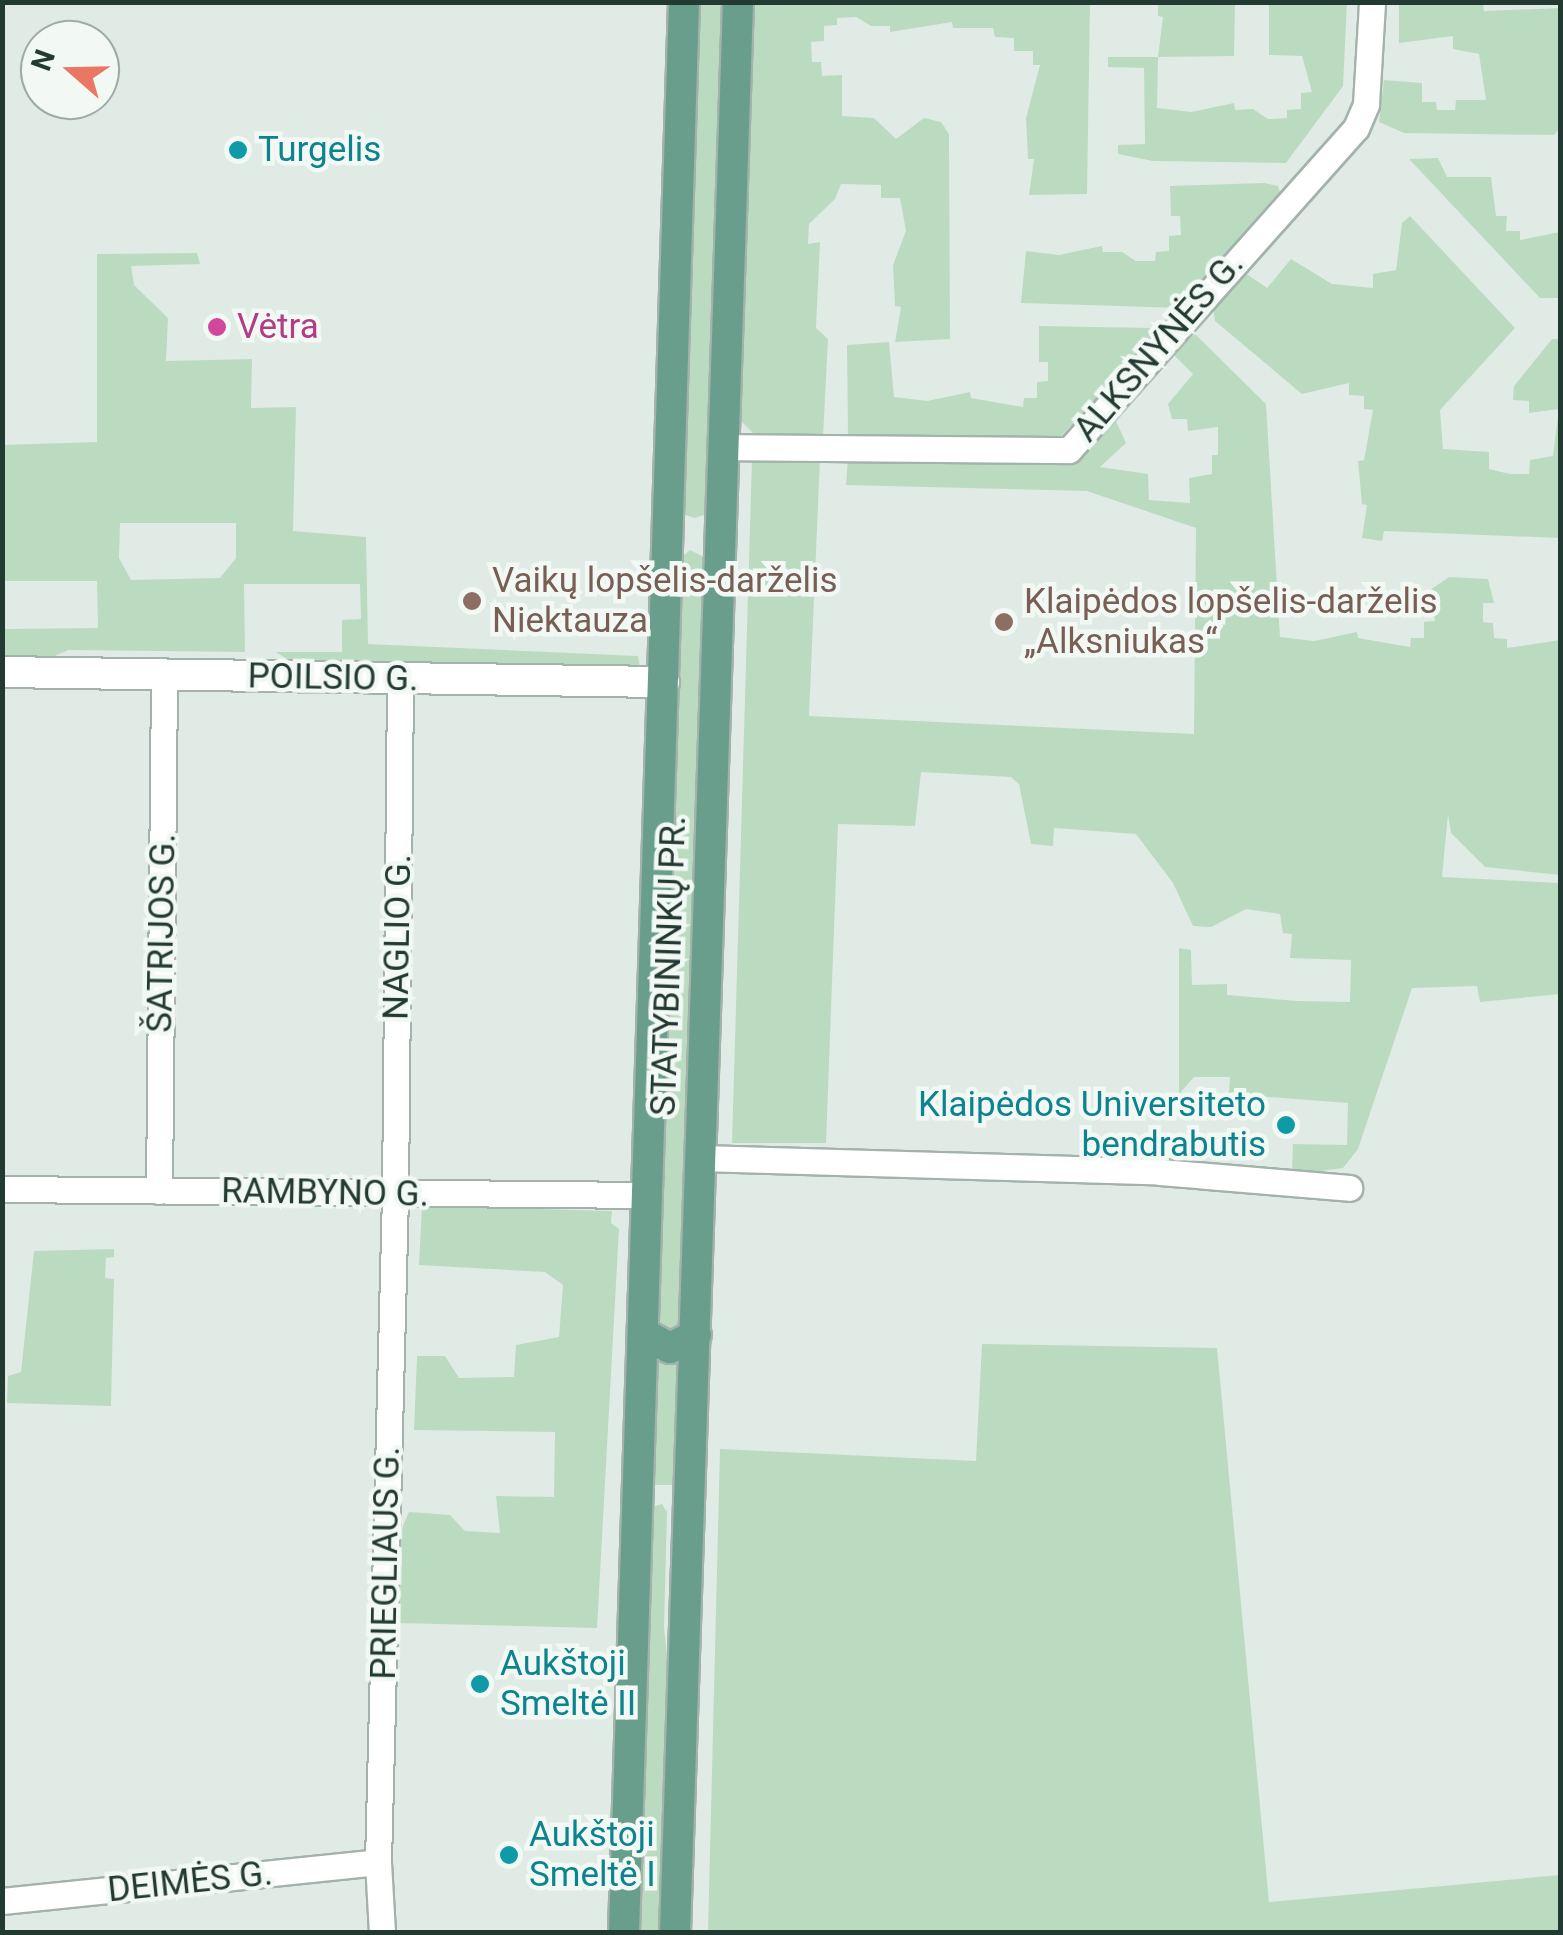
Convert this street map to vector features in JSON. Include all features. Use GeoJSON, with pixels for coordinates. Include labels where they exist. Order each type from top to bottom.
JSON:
{"type":"FeatureCollection","features":[{"type":"Feature","properties":{"kind":"main road","name":"STATYBININKŲ PR."},"geometry":{"type":"LineString","coordinates":[[624,1932],[684,2]]}},
{"type":"Feature","properties":{"kind":"main road","name":"STATYBININKŲ PR."},"geometry":{"type":"LineString","coordinates":[[675,1932],[692,1504],[738,2]]}},
{"type":"Feature","properties":{"kind":"main road"},"geometry":{"type":"LineString","coordinates":[[668,533],[690,527],[719,535]]}},
{"type":"Feature","properties":{"kind":"main road"},"geometry":{"type":"LineString","coordinates":[[643,1333],[670,1348],[696,1336]]}},
{"type":"Feature","properties":{"kind":"main road"},"geometry":{"type":"LineString","coordinates":[[639,1499],[665,1489],[692,1504]]}},
{"type":"Feature","properties":{"kind":"street","name":"ALKSNYNĖS G."},"geometry":{"type":"LineString","coordinates":[[723,447],[1068,450],[1356,128],[1366,104],[1372,2]]}},
{"type":"Feature","properties":{"kind":"street","name":"POILSIO G."},"geometry":{"type":"LineString","coordinates":[[2,672],[664,682]]}},
{"type":"Feature","properties":{"kind":"street","name":"ŠATRIJOS G."},"geometry":{"type":"LineString","coordinates":[[159,1191],[164,675]]}},
{"type":"Feature","properties":{"kind":"street","name":"NAGLIO G."},"geometry":{"type":"LineString","coordinates":[[396,1194],[400,679]]}},
{"type":"Feature","properties":{"kind":"street"},"geometry":{"type":"LineString","coordinates":[[701,1158],[1160,1172],[1349,1188]]}},
{"type":"Feature","properties":{"kind":"street","name":"RAMBYNO G."},"geometry":{"type":"LineString","coordinates":[[2,1189],[647,1196]]}},
{"type":"Feature","properties":{"kind":"street","name":"PRIEGLIAUS G."},"geometry":{"type":"LineString","coordinates":[[382,1932],[378,1862],[396,1194]]}},
{"type":"Feature","properties":{"kind":"street","name":"DEIMĖS G."},"geometry":{"type":"LineString","coordinates":[[2,1901],[378,1862]]}},
{"type":"Feature","properties":{"kind":"green space"},"geometry":{"type":"Polygon","coordinates":[[[697,3],[724,3],[709,513],[695,518],[682,514],[697,3]]]}},
{"type":"Feature","properties":{"kind":"green space"},"geometry":{"type":"Polygon","coordinates":[[[750,3],[1090,3],[1087,194],[1029,195],[1034,159],[1028,159],[1026,118],[1040,65],[1033,65],[1033,51],[1014,51],[1014,38],[995,37],[993,28],[953,28],[952,22],[890,32],[890,26],[871,26],[856,17],[837,18],[837,25],[824,26],[824,41],[811,42],[812,62],[821,62],[822,76],[842,75],[842,116],[874,118],[896,139],[924,118],[941,122],[949,134],[950,339],[895,342],[901,307],[895,306],[893,265],[906,231],[900,198],[881,198],[881,185],[841,184],[835,199],[809,224],[808,244],[820,242],[816,328],[828,339],[823,437],[755,435],[740,420],[750,3]]]}},
{"type":"Feature","properties":{"kind":"green space"},"geometry":{"type":"Polygon","coordinates":[[[1158,3],[1235,3],[1234,56],[1158,57],[1163,17],[1158,16],[1158,3]]]}},
{"type":"Feature","properties":{"kind":"green space"},"geometry":{"type":"Polygon","coordinates":[[[1269,3],[1347,3],[1343,86],[1286,163],[1153,161],[1118,154],[1118,145],[1145,144],[1144,68],[1108,67],[1108,57],[1158,57],[1157,108],[1191,112],[1234,103],[1235,110],[1253,109],[1268,119],[1287,118],[1287,110],[1301,109],[1301,93],[1312,92],[1302,56],[1269,55],[1269,3]]]}},
{"type":"Feature","properties":{"kind":"green space"},"geometry":{"type":"Polygon","coordinates":[[[1399,3],[1483,3],[1484,11],[1560,8],[1560,128],[1554,135],[1404,133],[1379,122],[1384,80],[1422,83],[1422,102],[1436,102],[1437,110],[1455,110],[1456,100],[1486,100],[1479,54],[1453,49],[1453,36],[1399,43],[1399,3]]]}},
{"type":"Feature","properties":{"kind":"green space"},"geometry":{"type":"Polygon","coordinates":[[[1438,158],[1447,177],[1491,177],[1496,216],[1507,216],[1506,231],[1520,231],[1520,240],[1560,232],[1560,298],[1540,298],[1409,159],[1438,158]]]}},
{"type":"Feature","properties":{"kind":"green space"},"geometry":{"type":"Polygon","coordinates":[[[1264,183],[1278,186],[1281,195],[1182,308],[1021,303],[1026,251],[1059,255],[1102,246],[1103,252],[1122,252],[1136,261],[1155,261],[1156,252],[1169,251],[1169,236],[1181,235],[1180,216],[1171,216],[1170,186],[1264,183]]]}},
{"type":"Feature","properties":{"kind":"green space"},"geometry":{"type":"Polygon","coordinates":[[[1410,216],[1515,328],[1440,410],[1443,449],[1489,452],[1489,469],[1510,474],[1529,474],[1530,460],[1553,456],[1559,409],[1529,413],[1529,401],[1513,400],[1514,386],[1552,339],[1560,339],[1560,538],[1384,531],[1382,541],[1362,538],[1367,505],[1362,504],[1358,461],[1364,460],[1373,410],[1364,409],[1364,396],[1349,395],[1349,383],[1302,394],[1215,321],[1213,306],[1242,271],[1267,288],[1291,259],[1332,284],[1373,288],[1373,274],[1396,270],[1402,223],[1410,216]]]}},
{"type":"Feature","properties":{"kind":"green space"},"geometry":{"type":"Polygon","coordinates":[[[197,253],[200,264],[131,266],[134,285],[168,318],[166,361],[252,359],[251,408],[296,407],[293,531],[366,537],[368,644],[638,656],[640,668],[296,665],[276,652],[342,652],[342,620],[361,619],[360,584],[244,584],[245,652],[68,650],[35,665],[3,664],[3,629],[98,628],[97,581],[3,581],[2,445],[97,442],[97,254],[197,253]],[[120,523],[119,558],[131,580],[220,578],[236,558],[236,523],[120,523]]]}},
{"type":"Feature","properties":{"kind":"green space"},"geometry":{"type":"Polygon","coordinates":[[[1039,326],[1154,328],[1158,335],[1058,439],[848,437],[847,345],[889,342],[894,397],[927,401],[970,392],[971,398],[1023,407],[1024,398],[1037,398],[1037,382],[1048,381],[1048,362],[1039,362],[1039,326]]]}},
{"type":"Feature","properties":{"kind":"green space"},"geometry":{"type":"Polygon","coordinates":[[[1195,334],[1266,404],[1280,637],[1314,641],[1357,632],[1358,638],[1410,647],[1411,638],[1424,638],[1424,622],[1435,621],[1430,590],[1449,577],[1488,579],[1494,603],[1483,603],[1483,622],[1493,623],[1494,638],[1507,639],[1507,648],[1560,640],[1560,875],[1485,867],[1451,833],[1448,814],[1442,877],[1560,883],[1560,994],[1480,1002],[1477,986],[1412,988],[1358,1149],[1343,1168],[1292,1175],[1293,1144],[1347,1145],[1348,1103],[1229,1094],[1230,1077],[1194,1077],[1179,1094],[1179,948],[1191,950],[1192,985],[1227,984],[1227,995],[1297,1001],[1350,1002],[1351,960],[1290,958],[1292,934],[1283,933],[1280,914],[1246,909],[1211,927],[1193,926],[1173,883],[1136,834],[1054,828],[1053,846],[1031,844],[1019,784],[1011,777],[921,772],[915,826],[838,824],[826,1143],[732,1143],[752,458],[820,458],[809,716],[1194,734],[1196,528],[1087,491],[846,485],[848,459],[1064,461],[1082,453],[1115,419],[1126,443],[1100,467],[1148,474],[1149,500],[1190,503],[1189,478],[1212,474],[1212,455],[1218,455],[1218,427],[1188,431],[1187,419],[1172,419],[1168,404],[1193,374],[1172,353],[1195,334]]]}},
{"type":"Feature","properties":{"kind":"green space"},"geometry":{"type":"Polygon","coordinates":[[[690,550],[706,558],[682,1325],[673,1332],[658,1324],[681,558],[690,550]]]}},
{"type":"Feature","properties":{"kind":"green space"},"geometry":{"type":"Polygon","coordinates":[[[422,1206],[612,1211],[611,1223],[619,1229],[597,1628],[398,1623],[399,1535],[409,1512],[450,1515],[465,1531],[500,1533],[496,1496],[554,1497],[555,1432],[414,1430],[417,1356],[445,1356],[459,1378],[514,1377],[516,1345],[559,1337],[563,1285],[545,1272],[419,1265],[422,1206]]]}},
{"type":"Feature","properties":{"kind":"green space"},"geometry":{"type":"Polygon","coordinates":[[[114,1249],[114,1257],[106,1258],[105,1278],[114,1279],[111,1406],[7,1403],[8,1376],[21,1372],[34,1251],[114,1249]]]}},
{"type":"Feature","properties":{"kind":"green space"},"geometry":{"type":"Polygon","coordinates":[[[982,1344],[1217,1348],[1269,1902],[1560,1875],[1560,1931],[708,1932],[720,1449],[976,1461],[982,1344]]]}},
{"type":"Feature","properties":{"kind":"green space"},"geometry":{"type":"Polygon","coordinates":[[[655,1362],[683,1363],[679,1485],[651,1485],[655,1362]]]}},
{"type":"Feature","properties":{"kind":"green space"},"geometry":{"type":"Polygon","coordinates":[[[662,1504],[667,1512],[664,1628],[672,1699],[665,1932],[638,1932],[652,1507],[662,1504]]]}},
{"type":"Feature","properties":{"kind":"place","name":"Turgelis"},"geometry":{"type":"Point","coordinates":[238,150]}},
{"type":"Feature","properties":{"kind":"place","name":"Vėtra"},"geometry":{"type":"Point","coordinates":[217,327]}},
{"type":"Feature","properties":{"kind":"place","name":"Vaikų lopšelis-darželis Niektauza"},"geometry":{"type":"Point","coordinates":[472,601]}},
{"type":"Feature","properties":{"kind":"place","name":"Klaipėdos lopšelis-darželis „Alksniukas“"},"geometry":{"type":"Point","coordinates":[1004,622]}},
{"type":"Feature","properties":{"kind":"place","name":"Klaipėdos Universiteto bendrabutis"},"geometry":{"type":"Point","coordinates":[1286,1125]}},
{"type":"Feature","properties":{"kind":"place","name":"Aukštoji Smeltė II"},"geometry":{"type":"Point","coordinates":[480,1684]}},
{"type":"Feature","properties":{"kind":"place","name":"Aukštoji Smeltė I"},"geometry":{"type":"Point","coordinates":[509,1855]}}]}
